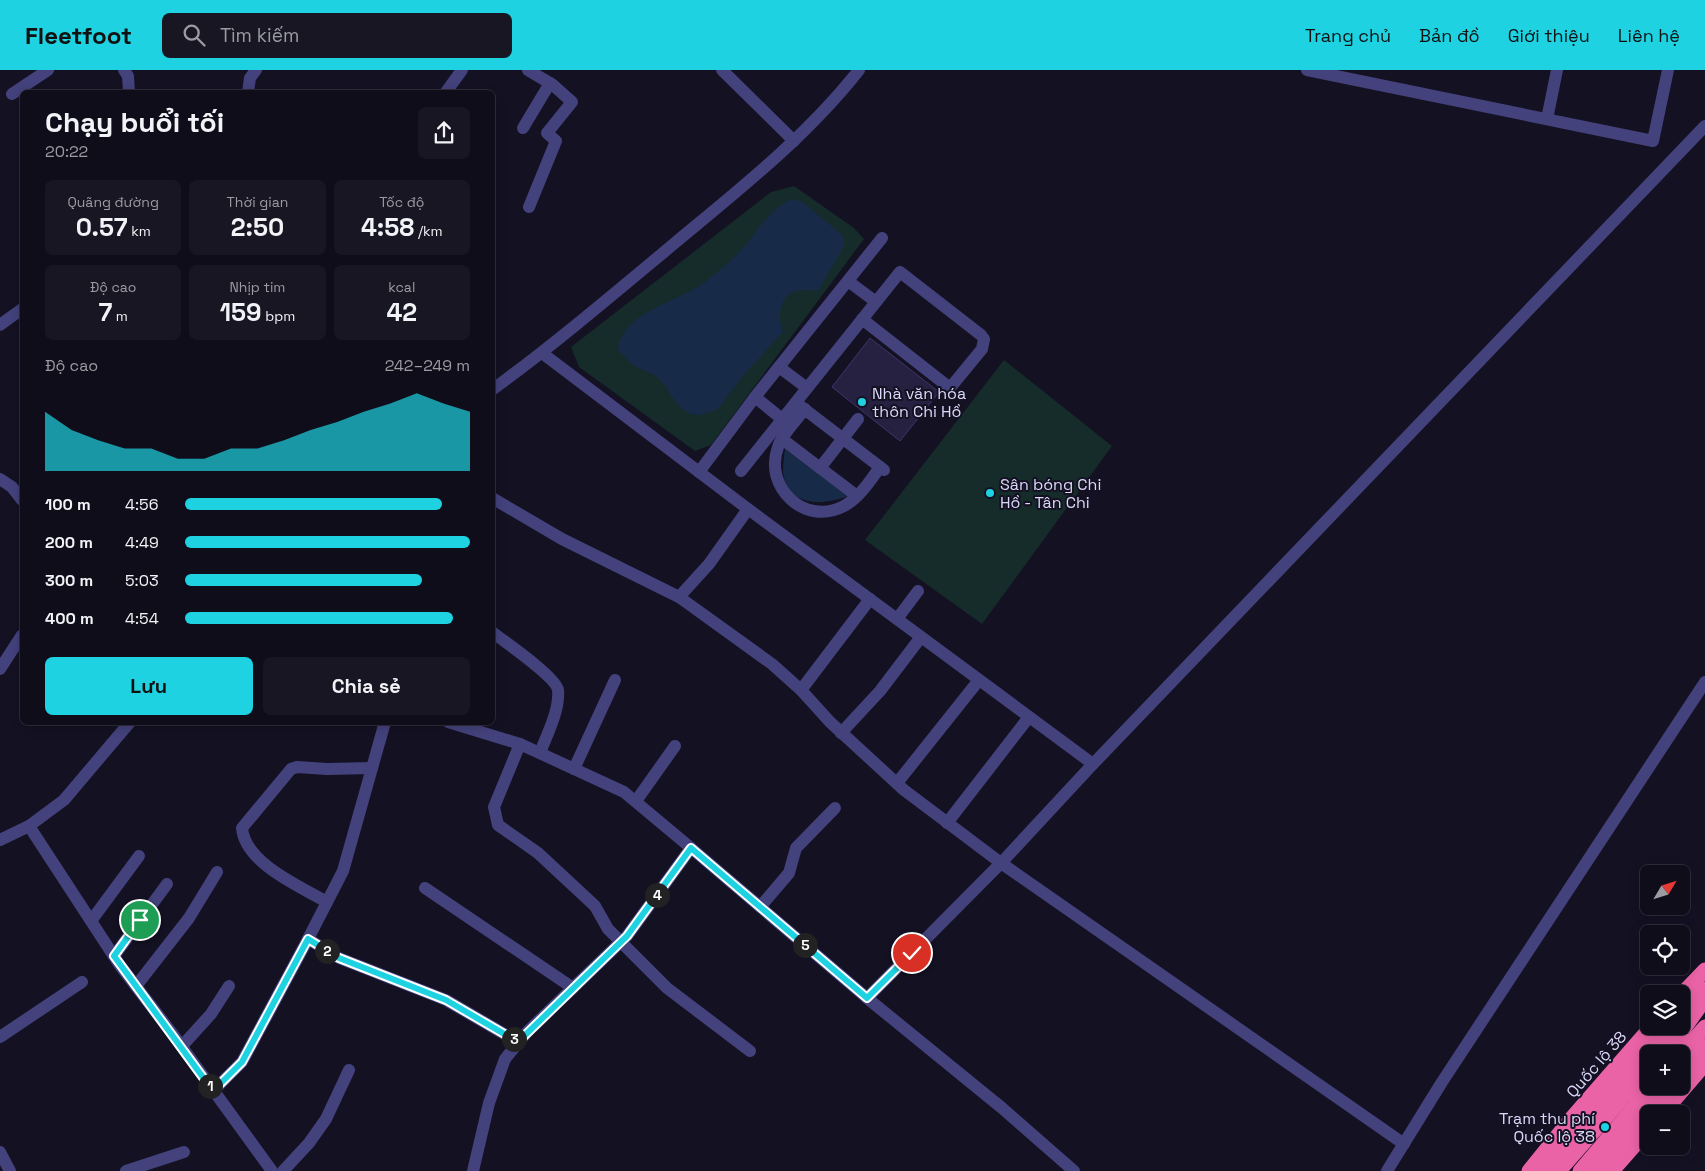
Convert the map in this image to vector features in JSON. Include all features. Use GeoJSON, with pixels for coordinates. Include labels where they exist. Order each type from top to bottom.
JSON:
{"type":"FeatureCollection","features":[{"type":"Feature","properties":{"kind":"highway"},"geometry":{"type":"LineString","coordinates":[[1690,986],[1705,970]]}},
{"type":"Feature","properties":{"kind":"highway"},"geometry":{"type":"LineString","coordinates":[[1690,1003],[1705,989]]}},
{"type":"Feature","properties":{"kind":"highway"},"geometry":{"type":"LineString","coordinates":[[1670,1045],[1705,1000]]}},
{"type":"Feature","properties":{"kind":"highway"},"geometry":{"type":"LineString","coordinates":[[1689,1045],[1705,1027]]}},
{"type":"Feature","properties":{"kind":"highway","name":"Quốc lộ 38"},"geometry":{"type":"LineString","coordinates":[[1529,1171],[1644,1035]]}},
{"type":"Feature","properties":{"kind":"highway","name":"Quốc lộ 38"},"geometry":{"type":"LineString","coordinates":[[1544,1171],[1660,1035]]}},
{"type":"Feature","properties":{"kind":"highway"},"geometry":{"type":"LineString","coordinates":[[1690,1062],[1705,1046]]}},
{"type":"Feature","properties":{"kind":"highway"},"geometry":{"type":"LineString","coordinates":[[1670,1105],[1705,1064]]}},
{"type":"Feature","properties":{"kind":"highway"},"geometry":{"type":"LineString","coordinates":[[1559,1171],[1640,1078]]}},
{"type":"Feature","properties":{"kind":"highway"},"geometry":{"type":"LineString","coordinates":[[1580,1171],[1644,1095]]}},
{"type":"Feature","properties":{"kind":"highway"},"geometry":{"type":"LineString","coordinates":[[1596,1171],[1660,1095]]}},
{"type":"Feature","properties":{"kind":"highway"},"geometry":{"type":"LineString","coordinates":[[1612,1171],[1640,1139]]}},
{"type":"Feature","properties":{"kind":"street"},"geometry":{"type":"LineString","coordinates":[[12,94],[48,70]]}},
{"type":"Feature","properties":{"kind":"street"},"geometry":{"type":"LineString","coordinates":[[124,70],[128,76],[129,90]]}},
{"type":"Feature","properties":{"kind":"street"},"geometry":{"type":"LineString","coordinates":[[248,90],[250,78],[256,70]]}},
{"type":"Feature","properties":{"kind":"street"},"geometry":{"type":"LineString","coordinates":[[447,90],[462,70]]}},
{"type":"Feature","properties":{"kind":"street"},"geometry":{"type":"LineString","coordinates":[[528,70],[550,83],[572,102],[547,132],[556,141],[529,207]]}},
{"type":"Feature","properties":{"kind":"street"},"geometry":{"type":"LineString","coordinates":[[722,70],[794,141]]}},
{"type":"Feature","properties":{"kind":"street"},"geometry":{"type":"LineString","coordinates":[[495,388],[542,352],[749,182],[830,105],[859,70]]}},
{"type":"Feature","properties":{"kind":"street"},"geometry":{"type":"LineString","coordinates":[[1307,70],[1653,141],[1668,70]]}},
{"type":"Feature","properties":{"kind":"street"},"geometry":{"type":"LineString","coordinates":[[1547,119],[1557,70]]}},
{"type":"Feature","properties":{"kind":"street"},"geometry":{"type":"LineString","coordinates":[[523,128],[550,83]]}},
{"type":"Feature","properties":{"kind":"street"},"geometry":{"type":"LineString","coordinates":[[867,998],[1001,863],[1093,764],[1705,126]]}},
{"type":"Feature","properties":{"kind":"street"},"geometry":{"type":"LineString","coordinates":[[699,472],[755,397],[882,238]]}},
{"type":"Feature","properties":{"kind":"street"},"geometry":{"type":"LineString","coordinates":[[800,406],[882,469],[857,496],[844,506],[832,511],[806,509],[793,503],[784,493],[777,480],[776,454],[807,388],[862,319],[900,272],[981,335],[984,339],[984,344],[950,388],[862,319]]}},
{"type":"Feature","properties":{"kind":"street"},"geometry":{"type":"LineString","coordinates":[[848,281],[876,302]]}},
{"type":"Feature","properties":{"kind":"street"},"geometry":{"type":"LineString","coordinates":[[0,325],[20,310]]}},
{"type":"Feature","properties":{"kind":"street"},"geometry":{"type":"LineString","coordinates":[[542,352],[748,509],[1093,764]]}},
{"type":"Feature","properties":{"kind":"street"},"geometry":{"type":"LineString","coordinates":[[779,367],[807,388]]}},
{"type":"Feature","properties":{"kind":"street"},"geometry":{"type":"LineString","coordinates":[[755,397],[782,419]]}},
{"type":"Feature","properties":{"kind":"street"},"geometry":{"type":"LineString","coordinates":[[740,471],[782,419],[800,406]]}},
{"type":"Feature","properties":{"kind":"street"},"geometry":{"type":"LineString","coordinates":[[820,468],[858,419]]}},
{"type":"Feature","properties":{"kind":"street"},"geometry":{"type":"LineString","coordinates":[[782,439],[857,496]]}},
{"type":"Feature","properties":{"kind":"street"},"geometry":{"type":"LineString","coordinates":[[0,479],[12,487],[20,497]]}},
{"type":"Feature","properties":{"kind":"street"},"geometry":{"type":"LineString","coordinates":[[495,500],[562,539],[679,597],[772,664],[801,690],[841,733],[897,783],[947,823],[1001,863],[1404,1144]]}},
{"type":"Feature","properties":{"kind":"street"},"geometry":{"type":"LineString","coordinates":[[679,597],[709,564],[748,509]]}},
{"type":"Feature","properties":{"kind":"street"},"geometry":{"type":"LineString","coordinates":[[897,619],[918,590]]}},
{"type":"Feature","properties":{"kind":"street"},"geometry":{"type":"LineString","coordinates":[[801,690],[870,599]]}},
{"type":"Feature","properties":{"kind":"street"},"geometry":{"type":"LineString","coordinates":[[495,634],[555,682],[558,697],[556,708],[540,753]]}},
{"type":"Feature","properties":{"kind":"street"},"geometry":{"type":"LineString","coordinates":[[841,733],[880,691],[921,637]]}},
{"type":"Feature","properties":{"kind":"street"},"geometry":{"type":"LineString","coordinates":[[0,669],[20,638]]}},
{"type":"Feature","properties":{"kind":"street"},"geometry":{"type":"LineString","coordinates":[[574,768],[615,680]]}},
{"type":"Feature","properties":{"kind":"street"},"geometry":{"type":"LineString","coordinates":[[897,783],[979,680]]}},
{"type":"Feature","properties":{"kind":"street"},"geometry":{"type":"LineString","coordinates":[[1387,1171],[1442,1082],[1705,682]]}},
{"type":"Feature","properties":{"kind":"street"},"geometry":{"type":"LineString","coordinates":[[947,823],[1029,717]]}},
{"type":"Feature","properties":{"kind":"street"},"geometry":{"type":"LineString","coordinates":[[0,840],[29,826],[64,800],[127,725]]}},
{"type":"Feature","properties":{"kind":"street"},"geometry":{"type":"LineString","coordinates":[[213,1091],[242,1062],[308,939],[348,859],[384,725]]}},
{"type":"Feature","properties":{"kind":"street"},"geometry":{"type":"LineString","coordinates":[[458,725],[520,744],[624,792],[867,998],[1002,1108],[1074,1171]]}},
{"type":"Feature","properties":{"kind":"street"},"geometry":{"type":"LineString","coordinates":[[520,744],[494,807],[498,826],[538,853],[595,906],[608,929],[620,943],[667,988],[750,1051]]}},
{"type":"Feature","properties":{"kind":"street"},"geometry":{"type":"LineString","coordinates":[[636,801],[675,746]]}},
{"type":"Feature","properties":{"kind":"street"},"geometry":{"type":"LineString","coordinates":[[327,902],[277,873],[256,858],[242,836],[242,828],[291,769],[297,767],[327,769],[372,768]]}},
{"type":"Feature","properties":{"kind":"street"},"geometry":{"type":"LineString","coordinates":[[760,907],[789,873],[796,848],[835,808]]}},
{"type":"Feature","properties":{"kind":"street"},"geometry":{"type":"LineString","coordinates":[[29,826],[114,956],[272,1171]]}},
{"type":"Feature","properties":{"kind":"street"},"geometry":{"type":"LineString","coordinates":[[473,1171],[489,1103],[505,1059],[518,1042],[620,943],[691,848]]}},
{"type":"Feature","properties":{"kind":"street"},"geometry":{"type":"LineString","coordinates":[[91,921],[139,856]]}},
{"type":"Feature","properties":{"kind":"street"},"geometry":{"type":"LineString","coordinates":[[136,986],[189,918],[217,872]]}},
{"type":"Feature","properties":{"kind":"street"},"geometry":{"type":"LineString","coordinates":[[114,956],[167,884]]}},
{"type":"Feature","properties":{"kind":"street"},"geometry":{"type":"LineString","coordinates":[[426,888],[573,988]]}},
{"type":"Feature","properties":{"kind":"street"},"geometry":{"type":"LineString","coordinates":[[308,939],[339,958],[446,1000],[518,1042]]}},
{"type":"Feature","properties":{"kind":"street"},"geometry":{"type":"LineString","coordinates":[[0,1037],[82,982]]}},
{"type":"Feature","properties":{"kind":"street"},"geometry":{"type":"LineString","coordinates":[[182,1046],[211,1014],[229,986]]}},
{"type":"Feature","properties":{"kind":"street"},"geometry":{"type":"LineString","coordinates":[[283,1171],[309,1142],[326,1119],[349,1070]]}},
{"type":"Feature","properties":{"kind":"street"},"geometry":{"type":"LineString","coordinates":[[0,1152],[10,1171]]}},
{"type":"Feature","properties":{"kind":"street"},"geometry":{"type":"LineString","coordinates":[[126,1171],[184,1152]]}},
{"type":"Feature","properties":{"kind":"green space"},"geometry":{"type":"Polygon","coordinates":[[[794,186],[854,228],[864,239],[711,445],[695,451],[579,367],[571,347],[771,192],[794,186]]]}},
{"type":"Feature","properties":{"kind":"green space","name":"Sân bóng Chi Hồ - Tân Chi"},"geometry":{"type":"Polygon","coordinates":[[[1004,360],[1112,446],[982,624],[865,540],[1004,360]]]}},
{"type":"Feature","properties":{"kind":"water"},"geometry":{"type":"Polygon","coordinates":[[[793,199],[804,203],[841,234],[844,238],[844,246],[818,291],[799,290],[786,297],[780,314],[783,332],[741,378],[718,409],[700,415],[691,414],[676,403],[664,384],[655,375],[634,366],[617,349],[622,336],[640,317],[691,291],[712,276],[742,249],[777,208],[793,199]]]}},
{"type":"Feature","properties":{"kind":"water"},"geometry":{"type":"Polygon","coordinates":[[[785,449],[848,496],[818,502],[799,498],[791,492],[786,483],[783,472],[785,449]]]}},
{"type":"Feature","properties":{"kind":"building"},"geometry":{"type":"Polygon","coordinates":[[[870,338],[939,392],[900,441],[832,387],[870,338]]]}},
{"type":"Feature","properties":{"kind":"place","name":"Nhà văn hóa thôn Chi Hồ"},"geometry":{"type":"Point","coordinates":[862,402]}},
{"type":"Feature","properties":{"kind":"place","name":"Sân bóng Chi Hồ - Tân Chi"},"geometry":{"type":"Point","coordinates":[990,493]}},
{"type":"Feature","properties":{"kind":"place","name":"Trạm thu phí Quốc lộ 38"},"geometry":{"type":"Point","coordinates":[1605,1127]}},
{"type":"Feature","properties":{"kind":"route"},"geometry":{"type":"LineString","coordinates":[[140,920],[114,956],[213,1091],[242,1062],[308,939],[339,958],[446,1000],[518,1042],[627,936],[691,848],[867,998],[912,953]]}}]}
